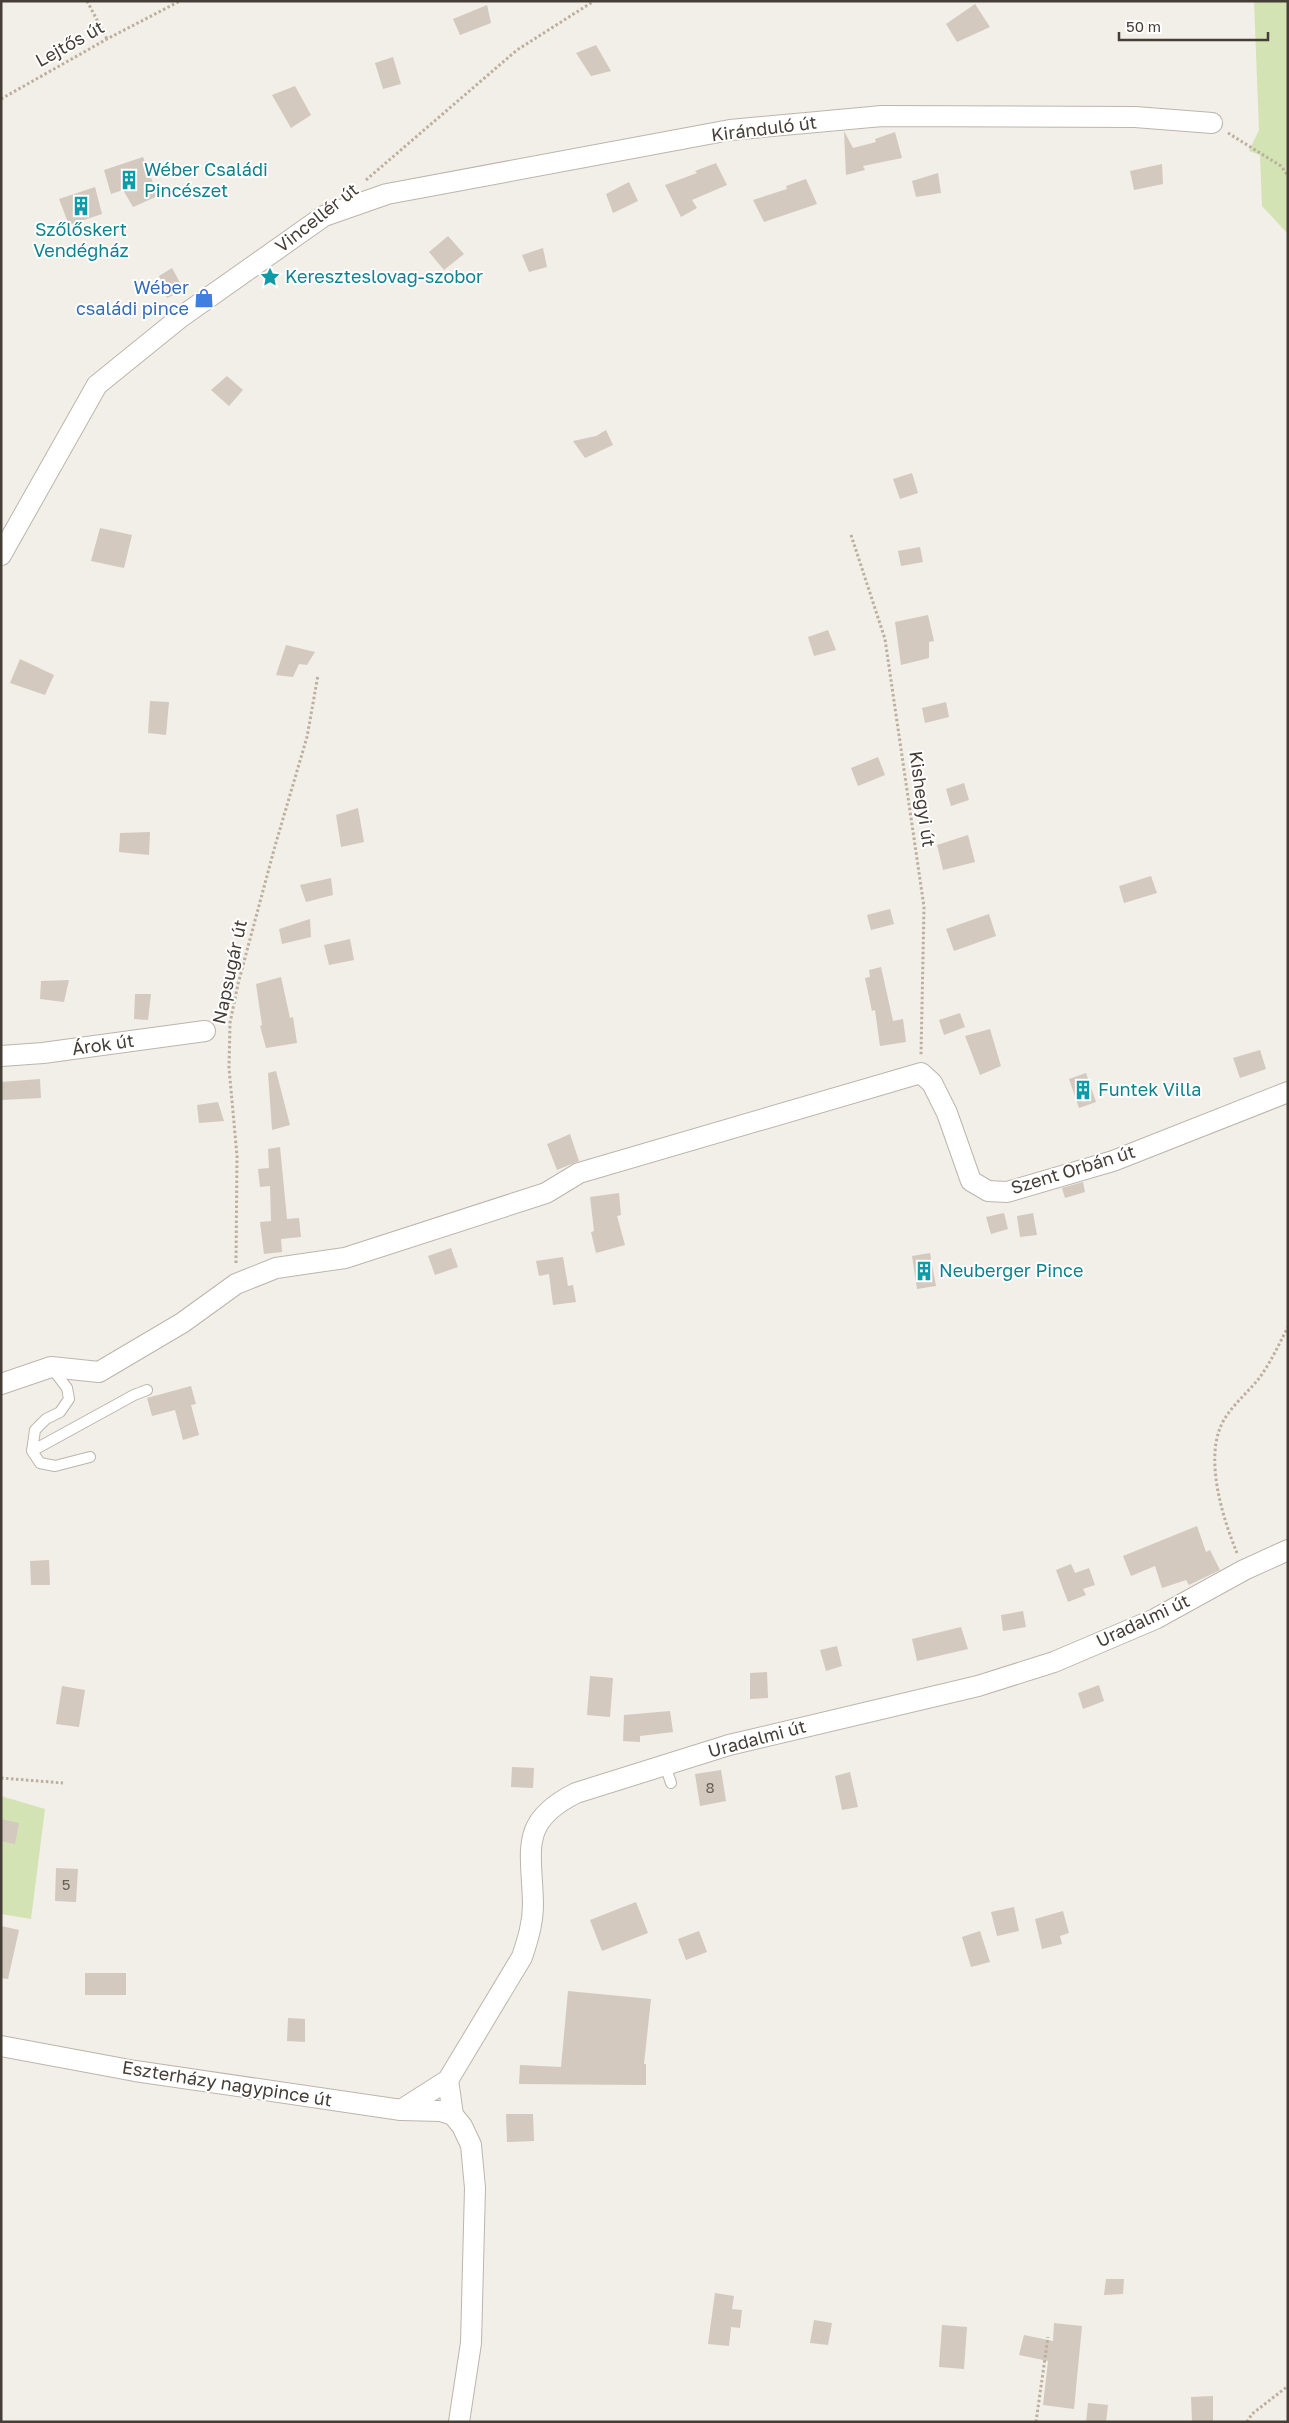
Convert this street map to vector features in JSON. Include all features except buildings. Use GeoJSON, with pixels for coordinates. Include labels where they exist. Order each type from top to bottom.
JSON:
{"type":"FeatureCollection","features":[{"type":"Feature","properties":{"kind":"street","name":"Kiránduló út"},"geometry":{"type":"LineString","coordinates":[[324,216],[387,194],[739,130],[882,116],[1135,117],[1212,123]]}},
{"type":"Feature","properties":{"kind":"street","name":"Vincellér út"},"geometry":{"type":"LineString","coordinates":[[1,556],[96,385],[181,317],[324,216]]}},
{"type":"Feature","properties":{"kind":"street","name":"Árok út"},"geometry":{"type":"LineString","coordinates":[[1,1056],[43,1053],[205,1031]]}},
{"type":"Feature","properties":{"kind":"street","name":"Szent Orbán út"},"geometry":{"type":"LineString","coordinates":[[920,1073],[932,1083],[947,1113],[971,1181],[988,1191],[998,1192],[1007,1192],[1114,1161],[1288,1092]]}},
{"type":"Feature","properties":{"kind":"street"},"geometry":{"type":"LineString","coordinates":[[1,1384],[50,1367],[99,1372],[182,1323],[236,1284],[276,1268],[345,1258],[546,1194],[580,1173],[920,1073]]}},
{"type":"Feature","properties":{"kind":"street","name":"Uradalmi út"},"geometry":{"type":"LineString","coordinates":[[448,2080],[522,1957],[530,1935],[533,1906],[531,1848],[536,1826],[555,1804],[576,1792],[668,1774],[728,1745],[969,1688],[1029,1670],[1155,1619],[1244,1570],[1288,1550]]}},
{"type":"Feature","properties":{"kind":"street","name":"Eszterházy nagypince út"},"geometry":{"type":"LineString","coordinates":[[1,2046],[135,2071],[401,2110],[441,2111],[453,2115]]}},
{"type":"Feature","properties":{"kind":"street"},"geometry":{"type":"LineString","coordinates":[[401,2110],[448,2080],[453,2115],[471,2145],[475,2188],[471,2344],[459,2422]]}},
{"type":"Feature","properties":{"kind":"lane"},"geometry":{"type":"LineString","coordinates":[[50,1367],[67,1388],[69,1400],[60,1412],[46,1419],[36,1430],[32,1451],[40,1463],[55,1466],[90,1457]]}},
{"type":"Feature","properties":{"kind":"lane"},"geometry":{"type":"LineString","coordinates":[[32,1451],[134,1394],[147,1390]]}},
{"type":"Feature","properties":{"kind":"path"},"geometry":{"type":"LineString","coordinates":[[87,1],[107,39]]}},
{"type":"Feature","properties":{"kind":"path","name":"Lejtős út"},"geometry":{"type":"LineString","coordinates":[[1,99],[107,39],[180,1]]}},
{"type":"Feature","properties":{"kind":"path","name":"Vincellér út"},"geometry":{"type":"LineString","coordinates":[[361,184],[517,50],[594,1]]}},
{"type":"Feature","properties":{"kind":"path"},"geometry":{"type":"LineString","coordinates":[[1212,123],[1281,166],[1288,176]]}},
{"type":"Feature","properties":{"kind":"path","name":"Kishegyi út"},"geometry":{"type":"LineString","coordinates":[[851,535],[885,639],[924,907],[920,1073]]}},
{"type":"Feature","properties":{"kind":"path","name":"Napsugár út"},"geometry":{"type":"LineString","coordinates":[[236,1284],[237,1156],[229,1068],[230,1023],[238,984],[275,846],[307,737],[318,675]]}},
{"type":"Feature","properties":{"kind":"path"},"geometry":{"type":"LineString","coordinates":[[1244,1570],[1225,1524],[1214,1449],[1220,1427],[1236,1404],[1260,1377],[1288,1327]]}},
{"type":"Feature","properties":{"kind":"path"},"geometry":{"type":"LineString","coordinates":[[1,1778],[64,1783]]}},
{"type":"Feature","properties":{"kind":"path"},"geometry":{"type":"LineString","coordinates":[[1036,2422],[1048,2337]]}},
{"type":"Feature","properties":{"kind":"path"},"geometry":{"type":"LineString","coordinates":[[1247,2422],[1252,2414],[1288,2386]]}},
{"type":"Feature","properties":{"kind":"green space"},"geometry":{"type":"Polygon","coordinates":[[[1254,1],[1288,1],[1288,234],[1262,206],[1260,155],[1249,151],[1259,130],[1254,1]]]}},
{"type":"Feature","properties":{"kind":"green space"},"geometry":{"type":"Polygon","coordinates":[[[1,1796],[45,1809],[31,1919],[1,1914],[1,1796]]]}},
{"type":"Feature","properties":{"kind":"place","name":"Wéber Családi Pincészet"},"geometry":{"type":"Point","coordinates":[129,180]}},
{"type":"Feature","properties":{"kind":"place","name":"Szőlőskert Vendégház"},"geometry":{"type":"Point","coordinates":[81,206]}},
{"type":"Feature","properties":{"kind":"place","name":"Kereszteslovag-szobor"},"geometry":{"type":"Point","coordinates":[270,277]}},
{"type":"Feature","properties":{"kind":"place","name":"Wéber családi pince"},"geometry":{"type":"Point","coordinates":[204,298]}},
{"type":"Feature","properties":{"kind":"place","name":"Funtek Villa"},"geometry":{"type":"Point","coordinates":[1083,1090]}},
{"type":"Feature","properties":{"kind":"place","name":"Neuberger Pince"},"geometry":{"type":"Point","coordinates":[924,1271]}}]}
